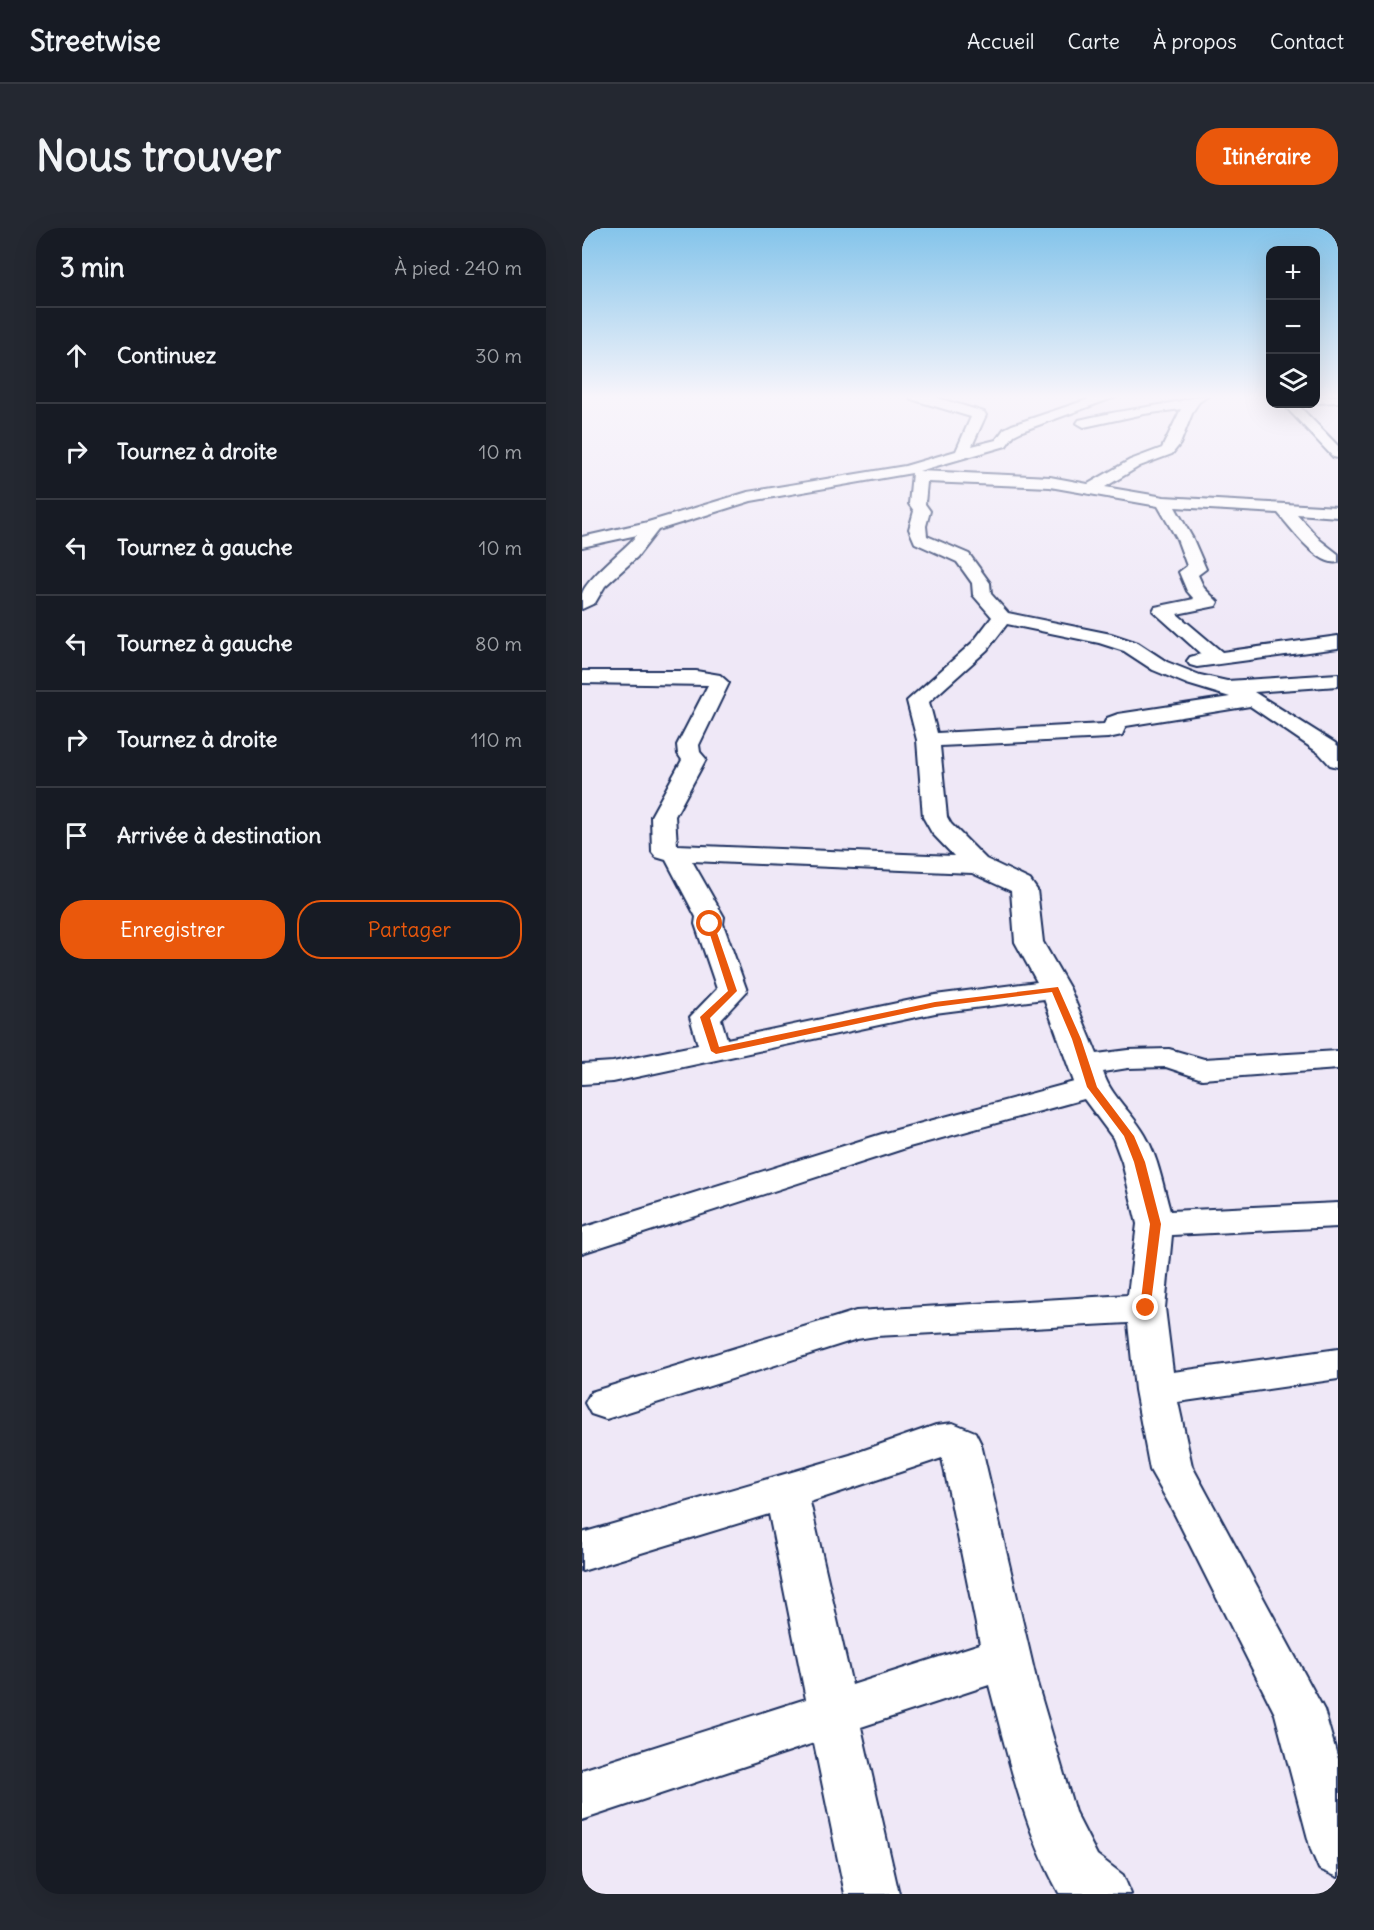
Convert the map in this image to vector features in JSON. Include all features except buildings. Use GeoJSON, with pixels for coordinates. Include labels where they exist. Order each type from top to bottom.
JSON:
{"type":"FeatureCollection","features":[{"type":"Feature","properties":{"kind":"street"},"geometry":{"type":"LineString","coordinates":[[582,542],[652,526],[748,497],[814,484],[906,474]]}},
{"type":"Feature","properties":{"kind":"street"},"geometry":{"type":"LineString","coordinates":[[913,474],[917,504],[922,511],[917,528],[918,535],[921,539],[963,558],[981,583],[982,595],[1002,617],[1117,642],[1131,647],[1160,666],[1194,680],[1225,687],[1253,699],[1327,748],[1338,760]]}},
{"type":"Feature","properties":{"kind":"street"},"geometry":{"type":"LineString","coordinates":[[924,474],[1055,483],[1164,502],[1338,512]]}},
{"type":"Feature","properties":{"kind":"street"},"geometry":{"type":"LineString","coordinates":[[1091,489],[1117,474]]}},
{"type":"Feature","properties":{"kind":"street"},"geometry":{"type":"LineString","coordinates":[[1164,502],[1185,539],[1197,569],[1188,573],[1196,591],[1209,602],[1162,611],[1217,658]]}},
{"type":"Feature","properties":{"kind":"street"},"geometry":{"type":"LineString","coordinates":[[1284,510],[1314,544],[1332,558]]}},
{"type":"Feature","properties":{"kind":"street"},"geometry":{"type":"LineString","coordinates":[[582,603],[588,599],[597,583],[631,553],[652,526]]}},
{"type":"Feature","properties":{"kind":"street"},"geometry":{"type":"LineString","coordinates":[[1002,617],[980,646],[918,701],[928,740],[935,817],[941,828],[977,865],[1021,886],[1024,890],[1029,942],[1055,989],[1089,1076],[1129,1136],[1139,1162],[1155,1224],[1146,1308],[1155,1390],[1171,1470],[1187,1495],[1299,1710],[1338,1850]]}},
{"type":"Feature","properties":{"kind":"street"},"geometry":{"type":"LineString","coordinates":[[1160,666],[1338,642]]}},
{"type":"Feature","properties":{"kind":"street"},"geometry":{"type":"LineString","coordinates":[[582,677],[696,677],[718,680],[719,683],[688,745],[689,754],[694,759],[663,816],[664,850],[675,853],[977,865]]}},
{"type":"Feature","properties":{"kind":"street"},"geometry":{"type":"LineString","coordinates":[[1225,687],[1338,680]]}},
{"type":"Feature","properties":{"kind":"street"},"geometry":{"type":"LineString","coordinates":[[928,740],[1108,731],[1114,730],[1115,723],[1118,721],[1253,699]]}},
{"type":"Feature","properties":{"kind":"street"},"geometry":{"type":"LineString","coordinates":[[675,853],[710,917],[710,924],[732,991],[705,1017],[716,1051]]}},
{"type":"Feature","properties":{"kind":"street"},"geometry":{"type":"LineString","coordinates":[[582,1074],[613,1072],[935,1004],[1055,989]]}},
{"type":"Feature","properties":{"kind":"street"},"geometry":{"type":"LineString","coordinates":[[582,1241],[1089,1076],[1128,1059],[1169,1058],[1192,1068],[1202,1069],[1338,1060]]}},
{"type":"Feature","properties":{"kind":"street"},"geometry":{"type":"LineString","coordinates":[[1155,1224],[1338,1215]]}},
{"type":"Feature","properties":{"kind":"street"},"geometry":{"type":"LineString","coordinates":[[606,1403],[856,1325],[876,1322],[1146,1308]]}},
{"type":"Feature","properties":{"kind":"street"},"geometry":{"type":"LineString","coordinates":[[1155,1390],[1338,1364]]}},
{"type":"Feature","properties":{"kind":"street"},"geometry":{"type":"LineString","coordinates":[[582,1552],[786,1491],[936,1442],[953,1439],[960,1444],[1007,1657],[1049,1813],[1064,1849],[1078,1874],[1104,1894]]}},
{"type":"Feature","properties":{"kind":"street"},"geometry":{"type":"LineString","coordinates":[[786,1491],[872,1894]]}},
{"type":"Feature","properties":{"kind":"street"},"geometry":{"type":"LineString","coordinates":[[582,1796],[1007,1657]]}},
{"type":"Feature","properties":{"kind":"route"},"geometry":{"type":"LineString","coordinates":[[710,924],[732,991],[731,995],[705,1017],[716,1051],[935,1004],[1055,989],[1086,1065],[1092,1087],[1129,1136],[1139,1162],[1155,1224],[1146,1308]]}}]}
